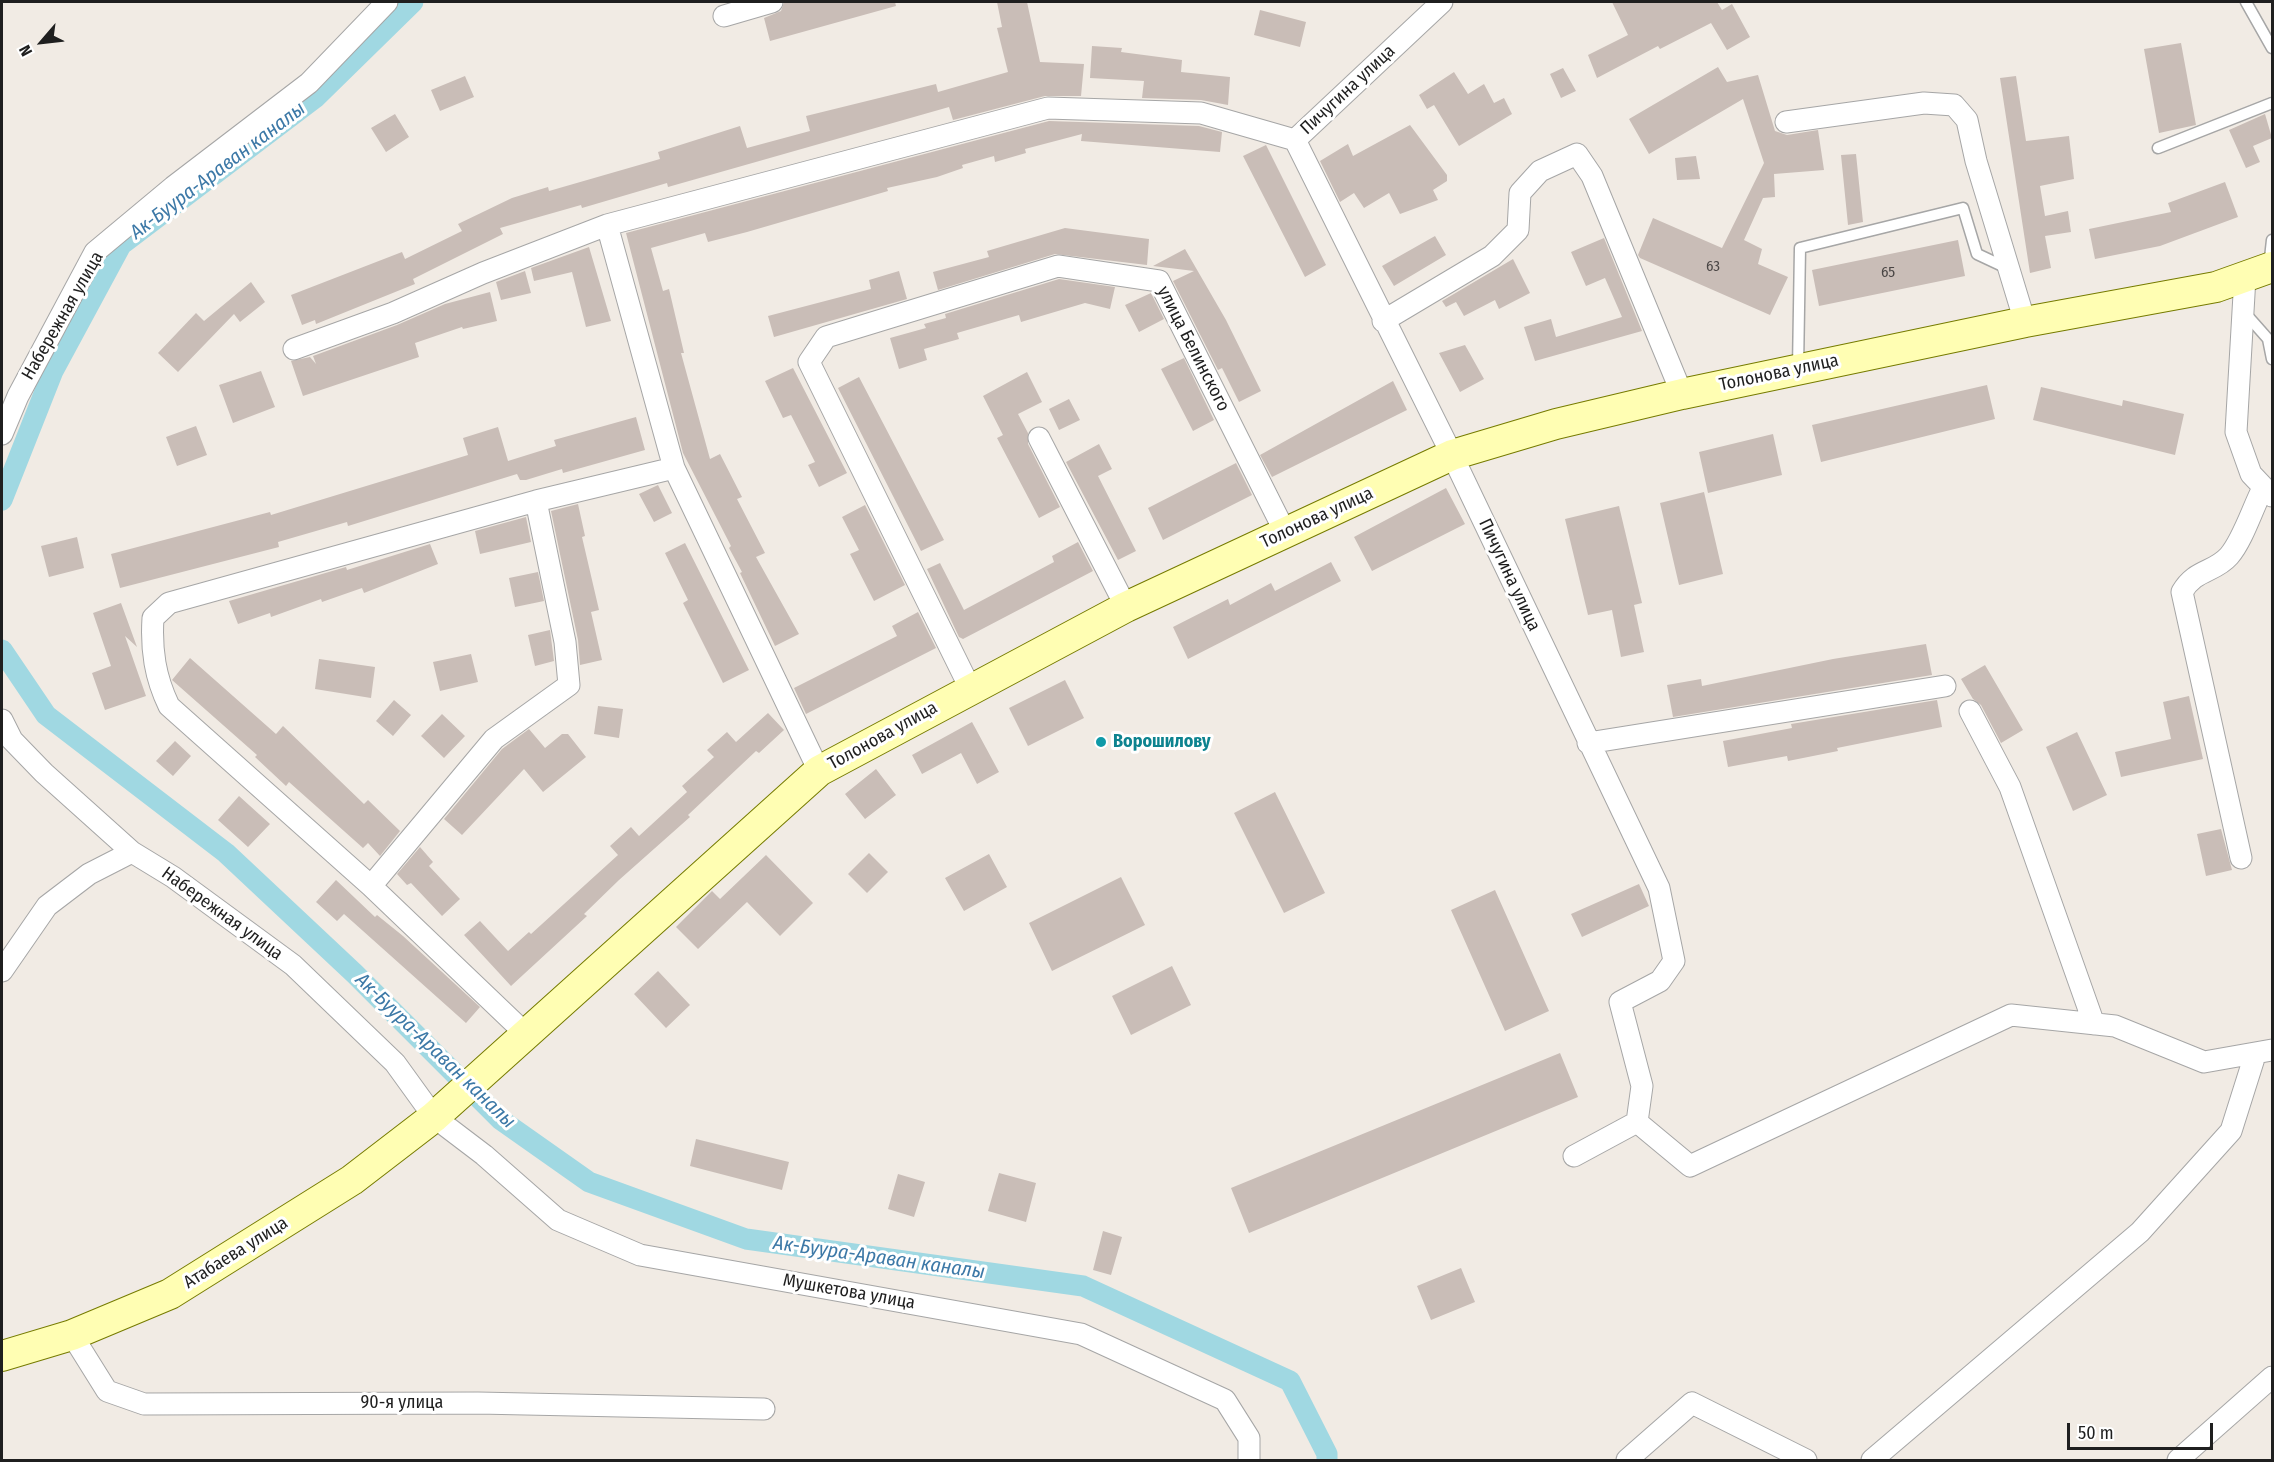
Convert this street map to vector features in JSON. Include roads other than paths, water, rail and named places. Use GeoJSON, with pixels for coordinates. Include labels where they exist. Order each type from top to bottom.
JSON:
{"type":"FeatureCollection","features":[{"type":"Feature","properties":{"kind":"main road","name":"Толонова улица"},"geometry":{"type":"LineString","coordinates":[[498,1062],[819,771],[970,688],[1126,607],[1452,455],[1556,424],[1682,394],[2025,322],[2216,287],[2265,263]]}},
{"type":"Feature","properties":{"kind":"main road","name":"Атабаева улица"},"geometry":{"type":"LineString","coordinates":[[2,1356],[72,1335],[170,1294],[352,1180],[441,1111],[498,1062]]}},
{"type":"Feature","properties":{"kind":"street","name":"Набережная улица"},"geometry":{"type":"LineString","coordinates":[[2,434],[18,396],[96,252],[173,187],[309,83],[387,2]]}},
{"type":"Feature","properties":{"kind":"street"},"geometry":{"type":"LineString","coordinates":[[724,16],[772,2]]}},
{"type":"Feature","properties":{"kind":"street","name":"Пичугина улица"},"geometry":{"type":"LineString","coordinates":[[1442,2],[1295,140],[1383,321],[1452,455],[1659,888],[1674,961],[1660,981],[1620,1002],[1642,1086],[1637,1122]]}},
{"type":"Feature","properties":{"kind":"street"},"geometry":{"type":"LineString","coordinates":[[1786,122],[1924,103],[1954,105],[1967,120],[2025,322]]}},
{"type":"Feature","properties":{"kind":"street"},"geometry":{"type":"LineString","coordinates":[[294,349],[393,314],[483,273],[607,225],[1048,108],[1201,112],[1295,140]]}},
{"type":"Feature","properties":{"kind":"street"},"geometry":{"type":"LineString","coordinates":[[1383,321],[1492,256],[1518,230],[1520,193],[1540,171],[1576,154],[1592,176],[1682,394]]}},
{"type":"Feature","properties":{"kind":"street"},"geometry":{"type":"LineString","coordinates":[[607,225],[674,468],[819,771]]}},
{"type":"Feature","properties":{"kind":"street"},"geometry":{"type":"LineString","coordinates":[[2241,858],[2182,592],[2187,582],[2200,572],[2219,565],[2231,554],[2268,492],[2251,474],[2236,432],[2243,310],[2265,263]]}},
{"type":"Feature","properties":{"kind":"street","name":"улица Белинского"},"geometry":{"type":"LineString","coordinates":[[970,688],[809,362],[826,337],[1058,266],[1159,281],[1285,532]]}},
{"type":"Feature","properties":{"kind":"street"},"geometry":{"type":"LineString","coordinates":[[1039,438],[1126,607]]}},
{"type":"Feature","properties":{"kind":"street"},"geometry":{"type":"LineString","coordinates":[[527,1035],[371,886],[170,706],[158,683],[153,656],[153,618],[169,603],[536,501],[674,468]]}},
{"type":"Feature","properties":{"kind":"street"},"geometry":{"type":"LineString","coordinates":[[371,886],[494,739],[569,685],[565,642],[536,501]]}},
{"type":"Feature","properties":{"kind":"street"},"geometry":{"type":"LineString","coordinates":[[1588,743],[1945,686]]}},
{"type":"Feature","properties":{"kind":"street"},"geometry":{"type":"LineString","coordinates":[[1970,711],[2010,787],[2094,1024]]}},
{"type":"Feature","properties":{"kind":"street","name":"Набережная улица"},"geometry":{"type":"LineString","coordinates":[[2,720],[12,740],[44,773],[132,852],[174,877],[293,965],[395,1063],[441,1111]]}},
{"type":"Feature","properties":{"kind":"street"},"geometry":{"type":"LineString","coordinates":[[2,971],[47,906],[89,874],[132,852]]}},
{"type":"Feature","properties":{"kind":"street"},"geometry":{"type":"LineString","coordinates":[[1574,1156],[1637,1122],[1690,1166],[2011,1015],[2115,1026],[2204,1062],[2264,1052]]}},
{"type":"Feature","properties":{"kind":"street"},"geometry":{"type":"LineString","coordinates":[[1872,1461],[2140,1232],[2231,1131],[2264,1052]]}},
{"type":"Feature","properties":{"kind":"street","name":"Мушкетова улица"},"geometry":{"type":"LineString","coordinates":[[441,1111],[484,1155],[558,1220],[640,1255],[1081,1334],[1225,1400],[1249,1438],[1249,1461]]}},
{"type":"Feature","properties":{"kind":"street","name":"90-я улица"},"geometry":{"type":"LineString","coordinates":[[72,1335],[107,1391],[144,1404],[478,1403],[764,1409]]}},
{"type":"Feature","properties":{"kind":"street"},"geometry":{"type":"LineString","coordinates":[[2178,1461],[2272,1377]]}},
{"type":"Feature","properties":{"kind":"street"},"geometry":{"type":"LineString","coordinates":[[1627,1461],[1692,1403],[1806,1461]]}},
{"type":"Feature","properties":{"kind":"lane"},"geometry":{"type":"LineString","coordinates":[[2246,2],[2272,48]]}},
{"type":"Feature","properties":{"kind":"lane"},"geometry":{"type":"LineString","coordinates":[[2158,148],[2272,104]]}},
{"type":"Feature","properties":{"kind":"lane"},"geometry":{"type":"LineString","coordinates":[[1798,369],[1800,248],[1963,208],[1977,254],[2009,269]]}},
{"type":"Feature","properties":{"kind":"lane"},"geometry":{"type":"LineString","coordinates":[[2243,310],[2268,339],[2272,359]]}},
{"type":"Feature","properties":{"kind":"waterway","name":"Ак-Буура-Араван каналы"},"geometry":{"type":"LineString","coordinates":[[2,500],[53,371],[121,245],[315,98],[413,2]]}},
{"type":"Feature","properties":{"kind":"waterway","name":"Ак-Буура-Араван каналы"},"geometry":{"type":"LineString","coordinates":[[2,650],[46,715],[226,853],[355,974],[501,1120],[589,1182],[746,1239],[1083,1286],[1290,1381],[1327,1454],[1327,1460]]}},
{"type":"Feature","properties":{"kind":"place","name":"Ворошилову"},"geometry":{"type":"Point","coordinates":[1101,742]}}]}
